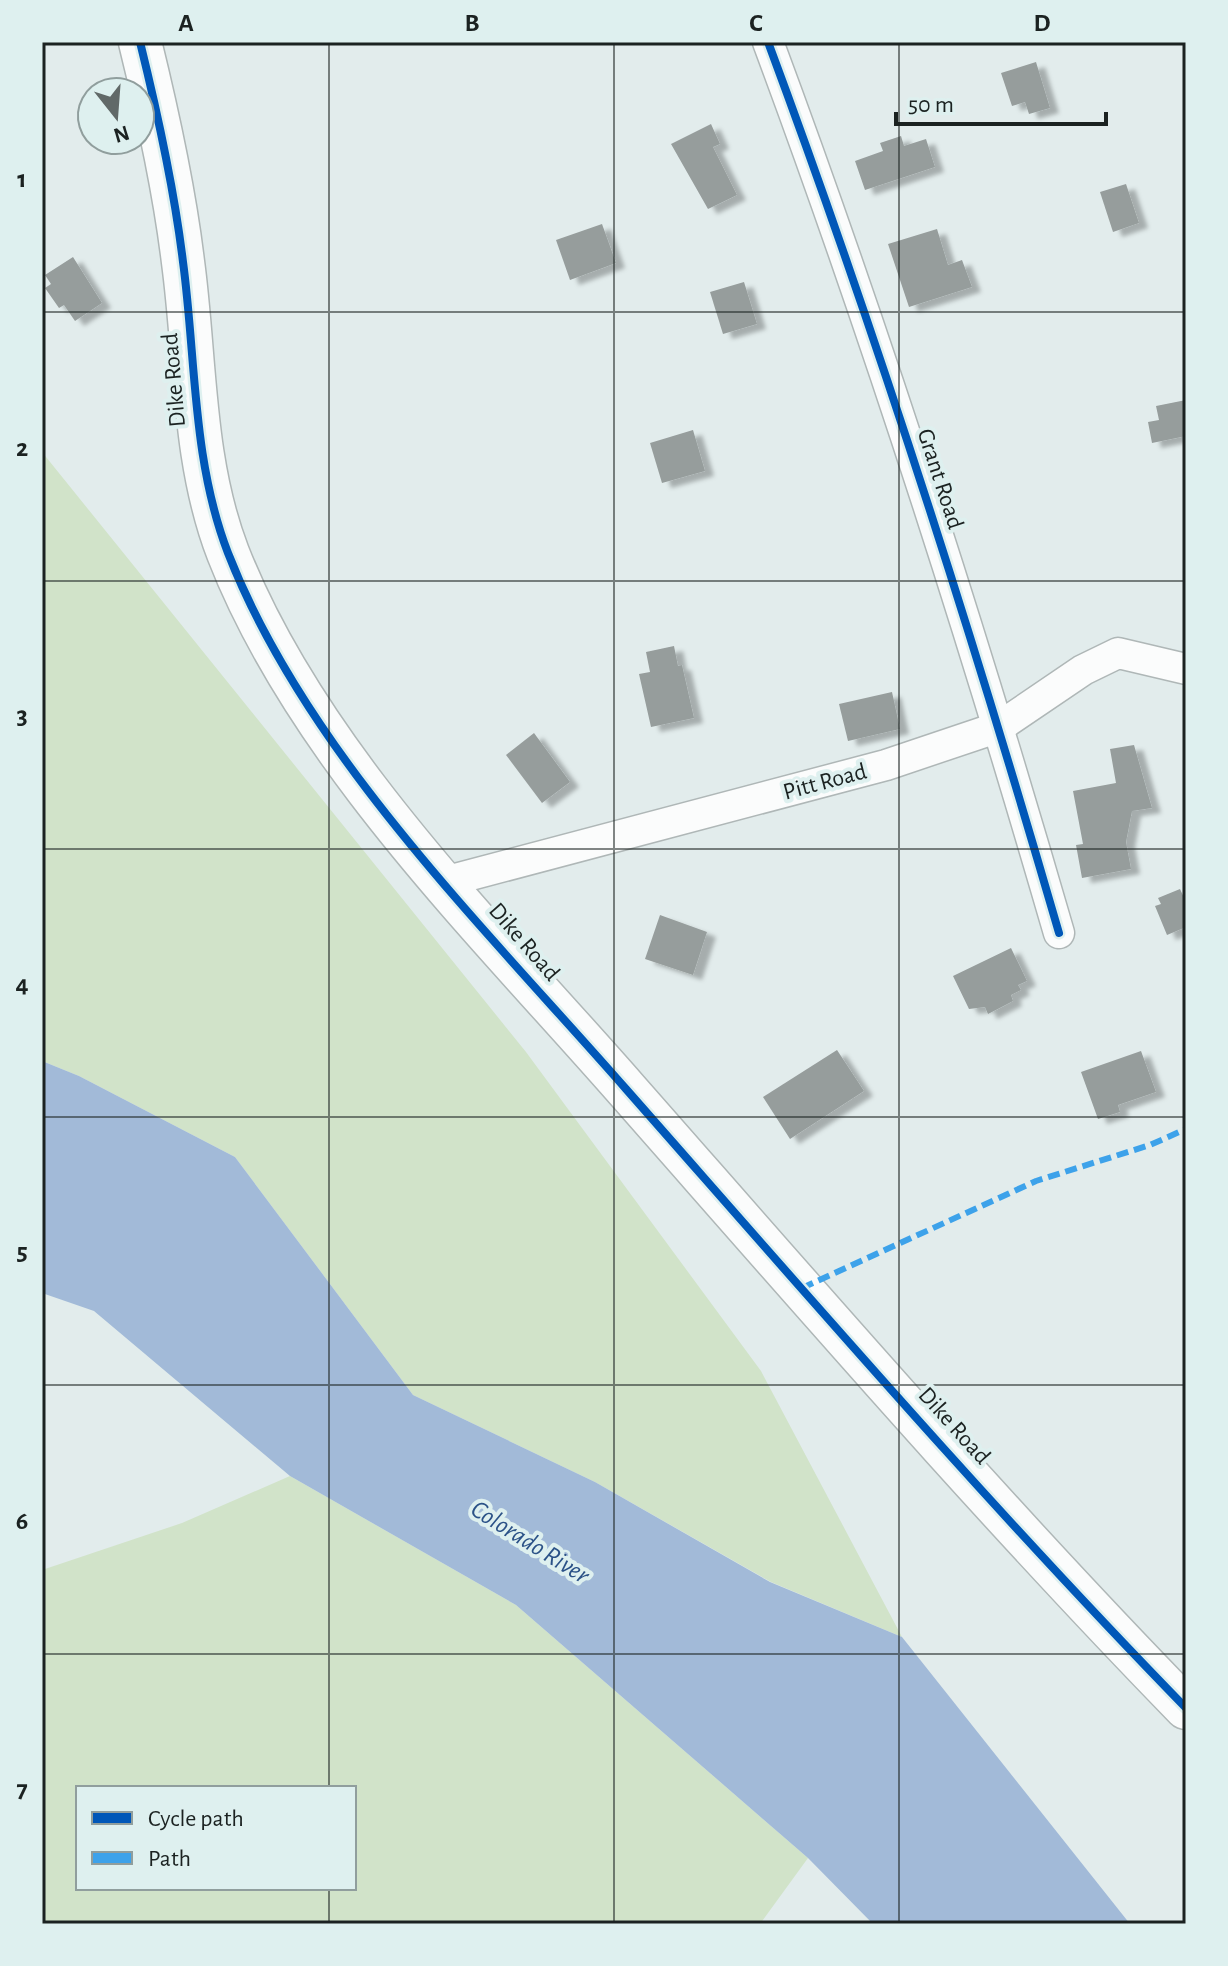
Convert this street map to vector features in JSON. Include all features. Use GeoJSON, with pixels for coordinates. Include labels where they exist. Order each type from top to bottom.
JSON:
{"type":"FeatureCollection","features":[{"type":"Feature","properties":{"kind":"street","name":"Dike Road"},"geometry":{"type":"LineString","coordinates":[[140,42],[171,181],[183,262],[200,439],[210,496],[225,546],[268,642],[299,695],[341,756],[444,882],[812,1300],[1186,1708]]}},
{"type":"Feature","properties":{"kind":"street","name":"Grant Road"},"geometry":{"type":"LineString","coordinates":[[768,42],[870,327],[999,727],[1059,933]]}},
{"type":"Feature","properties":{"kind":"street","name":"Pitt Road"},"geometry":{"type":"LineString","coordinates":[[444,882],[886,765],[999,727],[1083,670],[1118,653],[1186,669]]}},
{"type":"Feature","properties":{"kind":"green space"},"geometry":{"type":"Polygon","coordinates":[[[42,452],[526,1052],[761,1371],[902,1637],[771,1582],[595,1482],[413,1395],[235,1157],[79,1076],[42,1061],[42,452]]]}},
{"type":"Feature","properties":{"kind":"green space"},"geometry":{"type":"Polygon","coordinates":[[[290,1476],[516,1605],[808,1858],[760,1924],[42,1924],[42,1570],[182,1523],[290,1476]]]}},
{"type":"Feature","properties":{"kind":"water","name":"Colorado River"},"geometry":{"type":"Polygon","coordinates":[[[42,1061],[79,1076],[235,1157],[413,1395],[595,1482],[770,1582],[902,1637],[1130,1924],[873,1924],[808,1858],[516,1605],[290,1476],[94,1311],[42,1293],[42,1061]]]}},
{"type":"Feature","properties":{"kind":"building"},"geometry":{"type":"Polygon","coordinates":[[[1036,62],[1050,108],[1029,114],[1025,102],[1012,106],[1001,73],[1036,62]]]}},
{"type":"Feature","properties":{"kind":"building"},"geometry":{"type":"Polygon","coordinates":[[[711,124],[720,144],[713,147],[737,195],[708,209],[671,144],[711,124]]]}},
{"type":"Feature","properties":{"kind":"building"},"geometry":{"type":"Polygon","coordinates":[[[901,136],[904,146],[926,139],[935,167],[865,190],[855,161],[883,151],[880,143],[901,136]]]}},
{"type":"Feature","properties":{"kind":"building"},"geometry":{"type":"Polygon","coordinates":[[[1126,184],[1139,223],[1113,232],[1100,192],[1126,184]]]}},
{"type":"Feature","properties":{"kind":"building"},"geometry":{"type":"Polygon","coordinates":[[[602,224],[616,263],[570,280],[556,240],[602,224]]]}},
{"type":"Feature","properties":{"kind":"building"},"geometry":{"type":"Polygon","coordinates":[[[937,229],[948,265],[962,260],[972,287],[909,307],[888,244],[937,229]]]}},
{"type":"Feature","properties":{"kind":"building"},"geometry":{"type":"Polygon","coordinates":[[[73,257],[102,303],[75,321],[64,305],[59,308],[45,288],[51,284],[45,275],[73,257]]]}},
{"type":"Feature","properties":{"kind":"building"},"geometry":{"type":"Polygon","coordinates":[[[744,282],[757,324],[723,334],[710,292],[744,282]]]}},
{"type":"Feature","properties":{"kind":"building"},"geometry":{"type":"Polygon","coordinates":[[[1186,400],[1186,436],[1152,443],[1148,422],[1159,420],[1156,406],[1186,400]]]}},
{"type":"Feature","properties":{"kind":"building"},"geometry":{"type":"Polygon","coordinates":[[[693,430],[705,471],[662,483],[650,443],[693,430]]]}},
{"type":"Feature","properties":{"kind":"building"},"geometry":{"type":"Polygon","coordinates":[[[674,646],[678,666],[682,665],[694,718],[651,727],[639,674],[650,672],[646,652],[674,646]]]}},
{"type":"Feature","properties":{"kind":"building"},"geometry":{"type":"Polygon","coordinates":[[[892,692],[900,729],[848,741],[839,704],[892,692]]]}},
{"type":"Feature","properties":{"kind":"building"},"geometry":{"type":"Polygon","coordinates":[[[534,733],[570,782],[542,803],[506,755],[534,733]]]}},
{"type":"Feature","properties":{"kind":"building"},"geometry":{"type":"Polygon","coordinates":[[[1134,745],[1152,808],[1132,811],[1126,842],[1131,869],[1082,878],[1076,845],[1083,844],[1073,791],[1116,783],[1110,749],[1134,745]]]}},
{"type":"Feature","properties":{"kind":"building"},"geometry":{"type":"Polygon","coordinates":[[[1180,889],[1186,902],[1186,927],[1167,935],[1155,906],[1161,904],[1158,898],[1180,889]]]}},
{"type":"Feature","properties":{"kind":"building"},"geometry":{"type":"Polygon","coordinates":[[[660,915],[707,932],[693,975],[645,959],[660,915]]]}},
{"type":"Feature","properties":{"kind":"building"},"geometry":{"type":"Polygon","coordinates":[[[1011,948],[1027,981],[1018,985],[1021,990],[1011,995],[1013,1001],[988,1014],[985,1007],[969,1009],[953,976],[1011,948]]]}},
{"type":"Feature","properties":{"kind":"building"},"geometry":{"type":"Polygon","coordinates":[[[837,1050],[864,1091],[790,1139],[763,1097],[837,1050]]]}},
{"type":"Feature","properties":{"kind":"building"},"geometry":{"type":"Polygon","coordinates":[[[1141,1051],[1156,1092],[1118,1105],[1120,1112],[1098,1119],[1081,1072],[1141,1051]]]}},
{"type":"Feature","properties":{"kind":"marked path"},"geometry":{"type":"LineString","coordinates":[[802,1288],[1036,1181],[1150,1145],[1186,1129]]}},
{"type":"Feature","properties":{"kind":"cycle path"},"geometry":{"type":"LineString","coordinates":[[140,42],[175,206],[201,445],[216,518],[228,553],[262,627],[303,698],[403,836],[459,901],[972,1480],[1186,1708]]}},
{"type":"Feature","properties":{"kind":"cycle path"},"geometry":{"type":"LineString","coordinates":[[768,42],[922,485],[1059,933]]}}]}
